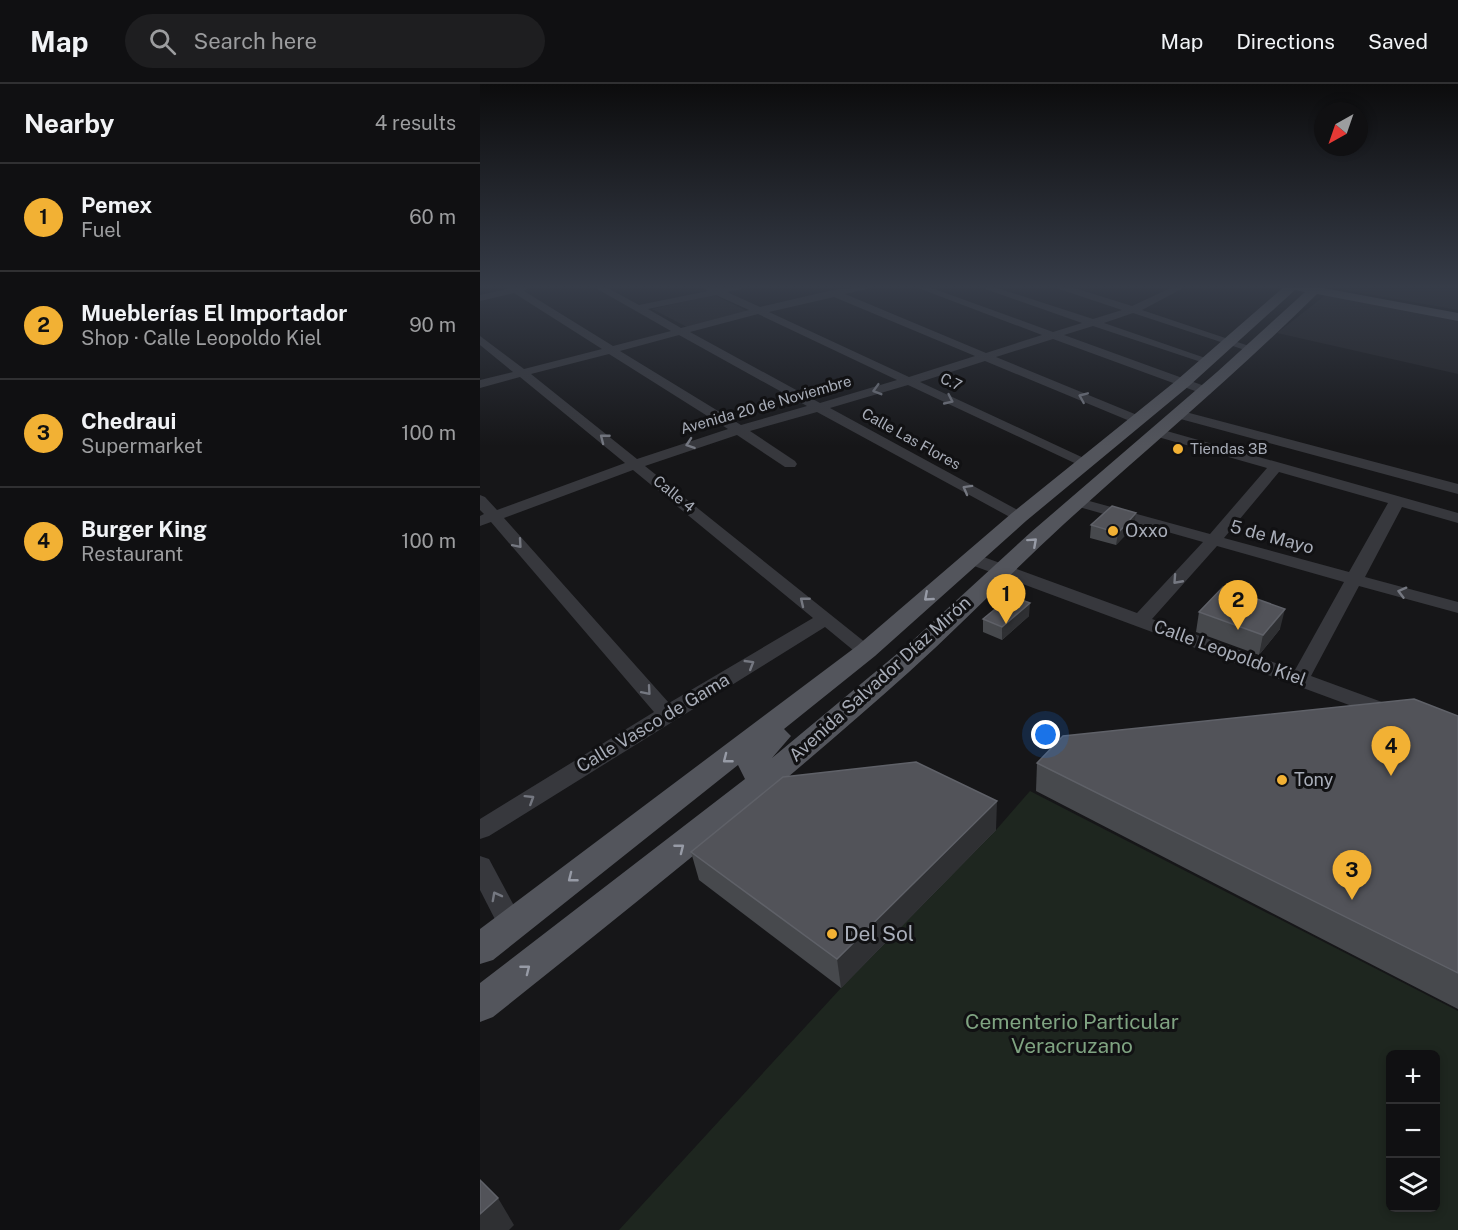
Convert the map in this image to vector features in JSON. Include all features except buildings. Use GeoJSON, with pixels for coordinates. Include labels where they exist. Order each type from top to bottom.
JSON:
{"type":"FeatureCollection","features":[{"type":"Feature","properties":{"kind":"main road","name":"Avenida Salvador Díaz Mirón"},"geometry":{"type":"LineString","coordinates":[[480,1005],[768,778],[902,664],[1002,568],[1077,502],[1146,426],[1178,414],[1208,361],[1241,345],[1246,339]]}},
{"type":"Feature","properties":{"kind":"main road","name":"Avenida Salvador Díaz Mirón"},"geometry":{"type":"LineString","coordinates":[[480,948],[866,651],[1083,464],[1146,426],[1195,387],[1248,339]]}},
{"type":"Feature","properties":{"kind":"main road"},"geometry":{"type":"LineString","coordinates":[[768,778],[756,773],[752,767],[754,758],[787,726],[786,713]]}},
{"type":"Feature","properties":{"kind":"street","name":"Calle 4"},"geometry":{"type":"LineString","coordinates":[[481,339],[866,651]]}},
{"type":"Feature","properties":{"kind":"street"},"geometry":{"type":"LineString","coordinates":[[594,339],[790,464]]}},
{"type":"Feature","properties":{"kind":"street"},"geometry":{"type":"LineString","coordinates":[[480,384],[650,339]]}},
{"type":"Feature","properties":{"kind":"street","name":"Calle Las Flores"},"geometry":{"type":"LineString","coordinates":[[697,339],[1019,517]]}},
{"type":"Feature","properties":{"kind":"street","name":"C.7"},"geometry":{"type":"LineString","coordinates":[[823,339],[1083,464]]}},
{"type":"Feature","properties":{"kind":"street"},"geometry":{"type":"LineString","coordinates":[[946,339],[1146,426],[1275,466],[1458,518]]}},
{"type":"Feature","properties":{"kind":"street","name":"Avenida 20 de Noviembre"},"geometry":{"type":"LineString","coordinates":[[487,519],[636,463],[737,429],[909,381],[1043,339]]}},
{"type":"Feature","properties":{"kind":"street"},"geometry":{"type":"LineString","coordinates":[[1064,339],[1195,387]]}},
{"type":"Feature","properties":{"kind":"street"},"geometry":{"type":"LineString","coordinates":[[1143,339],[1208,361]]}},
{"type":"Feature","properties":{"kind":"street"},"geometry":{"type":"LineString","coordinates":[[1224,339],[1241,345]]}},
{"type":"Feature","properties":{"kind":"street"},"geometry":{"type":"LineString","coordinates":[[1178,414],[1458,489]]}},
{"type":"Feature","properties":{"kind":"street"},"geometry":{"type":"LineString","coordinates":[[1142,620],[1213,541],[1275,466]]}},
{"type":"Feature","properties":{"kind":"street"},"geometry":{"type":"LineString","coordinates":[[480,500],[487,519],[667,714]]}},
{"type":"Feature","properties":{"kind":"street"},"geometry":{"type":"LineString","coordinates":[[1300,679],[1397,501]]}},
{"type":"Feature","properties":{"kind":"street","name":"5 de Mayo"},"geometry":{"type":"LineString","coordinates":[[1077,502],[1458,608]]}},
{"type":"Feature","properties":{"kind":"street","name":"Calle Leopoldo Kiel"},"geometry":{"type":"LineString","coordinates":[[972,559],[1002,568],[1407,719]]}},
{"type":"Feature","properties":{"kind":"street","name":"Calle Vasco de Gama"},"geometry":{"type":"LineString","coordinates":[[480,830],[826,618]]}},
{"type":"Feature","properties":{"kind":"street"},"geometry":{"type":"LineString","coordinates":[[480,866],[511,925]]}},
{"type":"Feature","properties":{"kind":"shaded area"},"geometry":{"type":"Polygon","coordinates":[[[1306,339],[1458,339],[1458,374],[1306,339]]]}},
{"type":"Feature","properties":{"kind":"green space","name":"Cementerio Particular Veracruzano"},"geometry":{"type":"Polygon","coordinates":[[[1030,791],[1458,1011],[1458,1230],[619,1230],[841,988],[996,830],[1030,791]]]}},
{"type":"Feature","properties":{"kind":"place","name":"Tiendas 3B"},"geometry":{"type":"Point","coordinates":[1178,449]}},
{"type":"Feature","properties":{"kind":"place","name":"Oxxo"},"geometry":{"type":"Point","coordinates":[1113,531]}},
{"type":"Feature","properties":{"kind":"place","name":"Pemex"},"geometry":{"type":"Point","coordinates":[1006,624]}},
{"type":"Feature","properties":{"kind":"place","name":"Mueblerías El Importador"},"geometry":{"type":"Point","coordinates":[1238,630]}},
{"type":"Feature","properties":{"kind":"place","name":"Burger King"},"geometry":{"type":"Point","coordinates":[1391,776]}},
{"type":"Feature","properties":{"kind":"place","name":"Tony"},"geometry":{"type":"Point","coordinates":[1282,780]}},
{"type":"Feature","properties":{"kind":"place","name":"Chedraui"},"geometry":{"type":"Point","coordinates":[1352,900]}},
{"type":"Feature","properties":{"kind":"place","name":"Del Sol"},"geometry":{"type":"Point","coordinates":[832,934]}}]}
